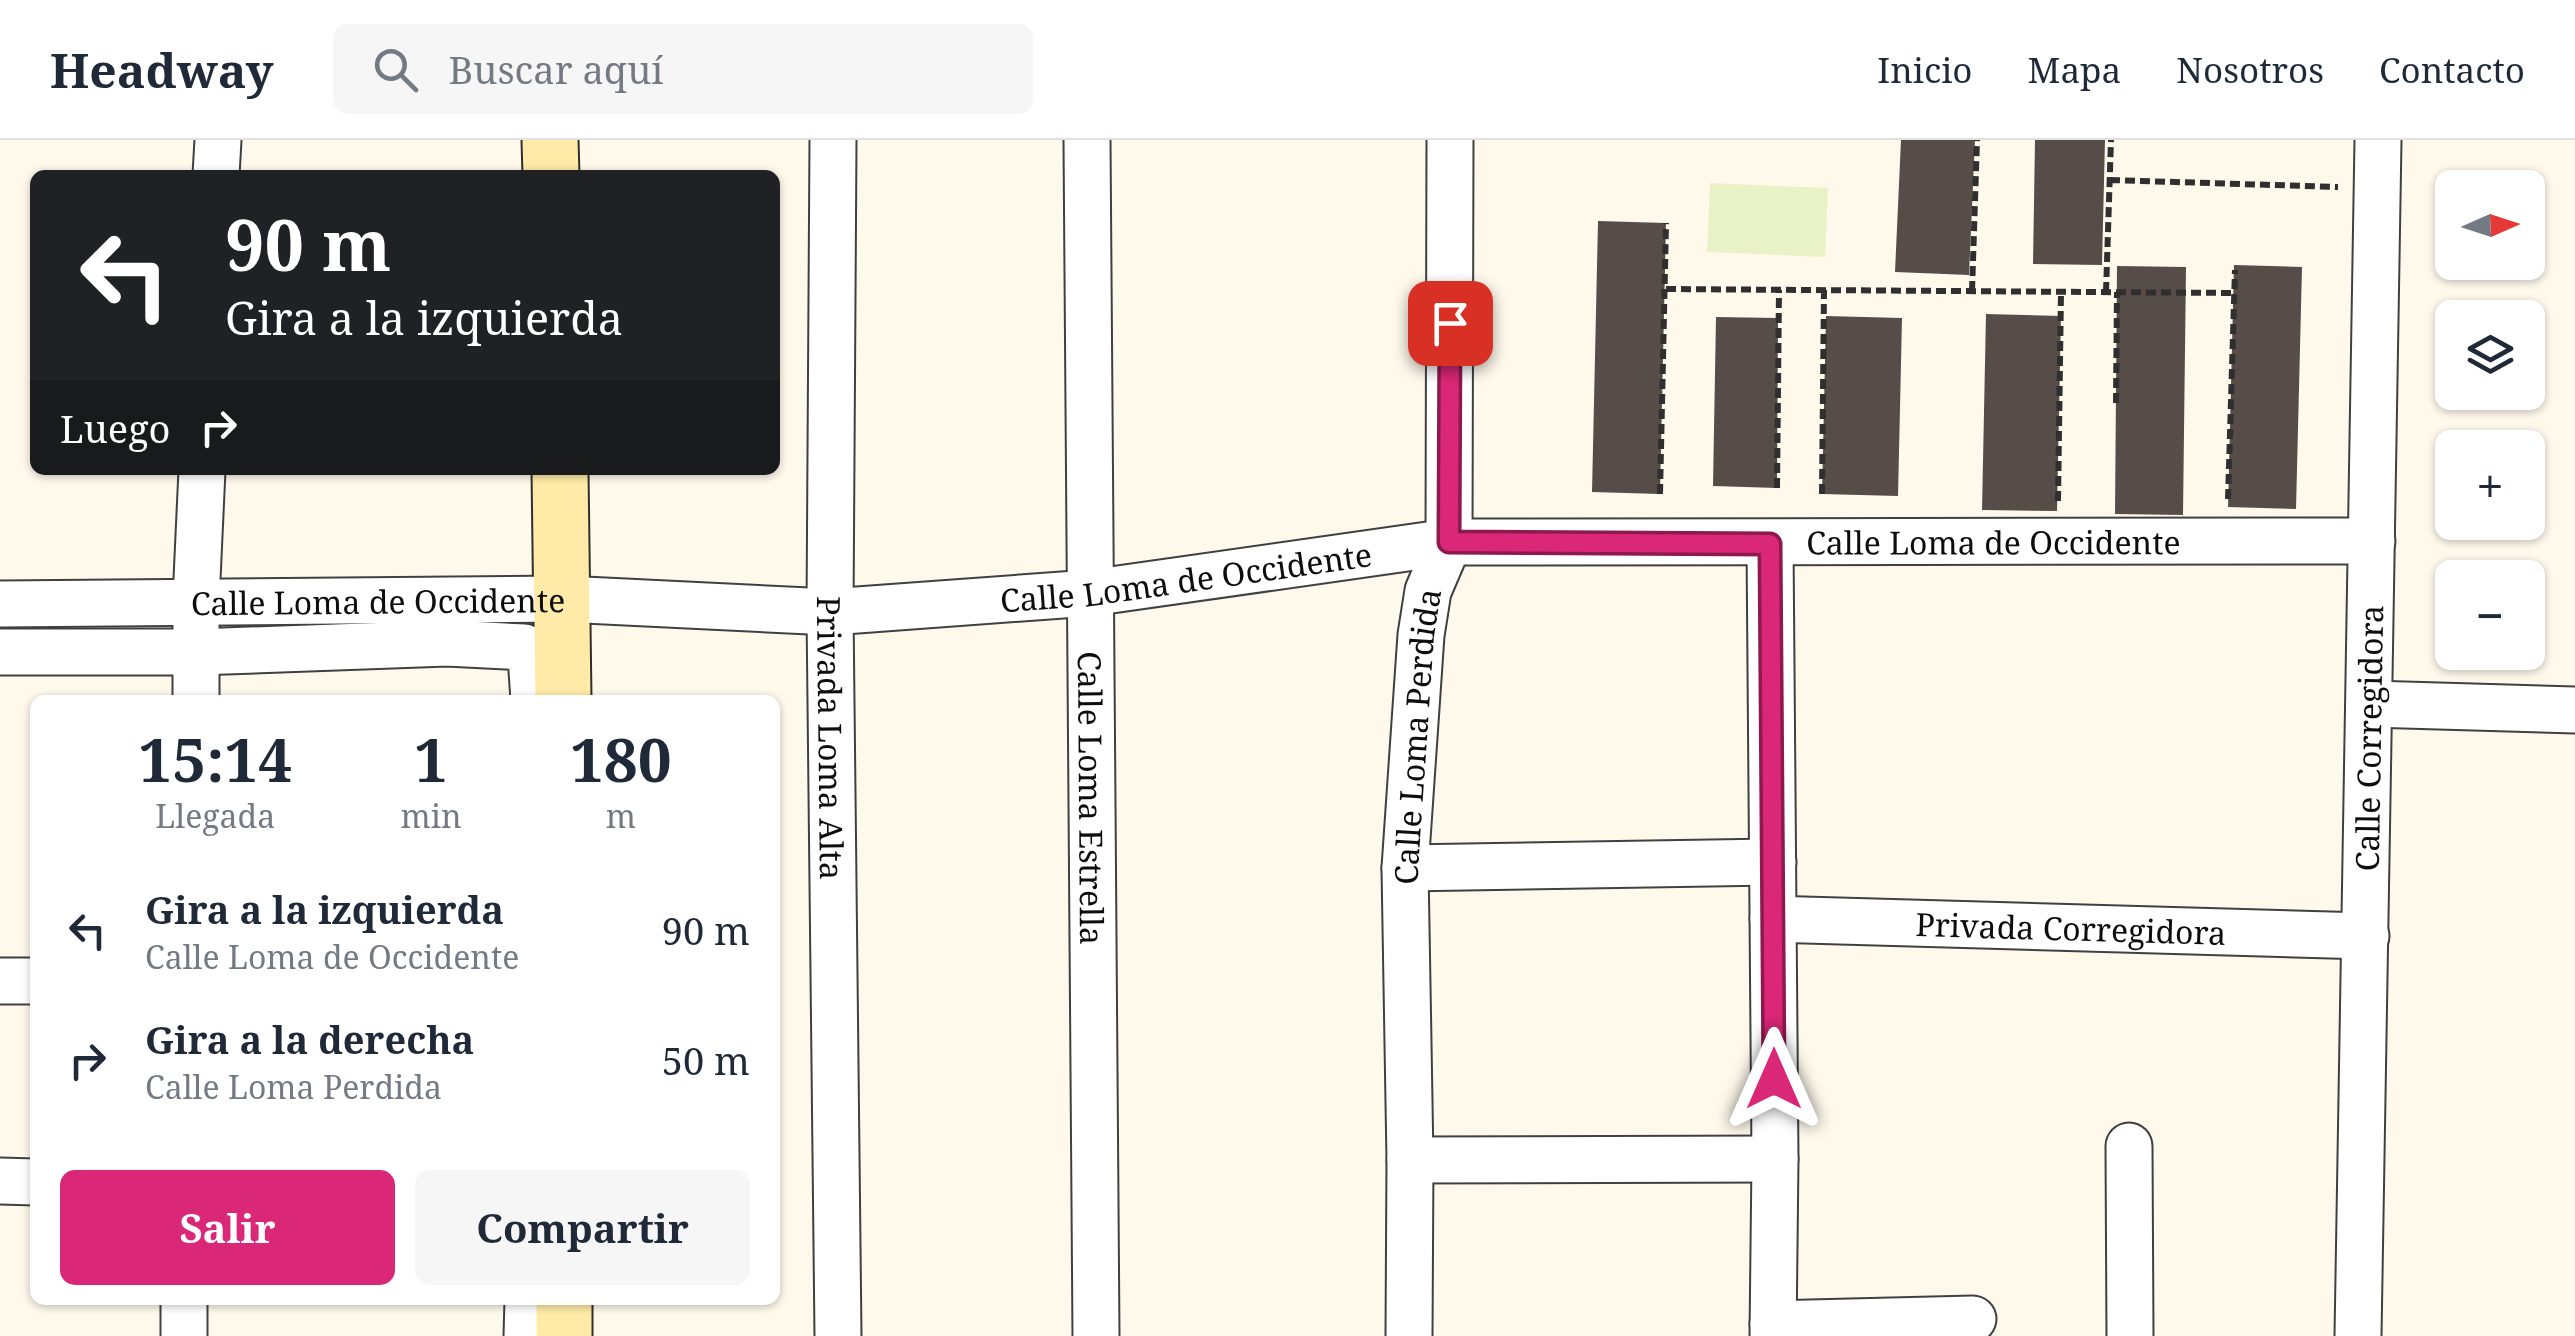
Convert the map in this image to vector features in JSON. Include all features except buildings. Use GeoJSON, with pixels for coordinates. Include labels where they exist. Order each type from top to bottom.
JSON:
{"type":"FeatureCollection","features":[{"type":"Feature","properties":{"kind":"street"},"geometry":{"type":"LineString","coordinates":[[216,170],[218,140]]}},
{"type":"Feature","properties":{"kind":"street"},"geometry":{"type":"LineString","coordinates":[[550,140],[550,170]]}},
{"type":"Feature","properties":{"kind":"street","name":"Privada Loma Alta"},"geometry":{"type":"LineString","coordinates":[[833,140],[830,612],[838,1336]]}},
{"type":"Feature","properties":{"kind":"street","name":"Calle Loma Estrella"},"geometry":{"type":"LineString","coordinates":[[1088,140],[1096,1336]]}},
{"type":"Feature","properties":{"kind":"street","name":"Calle Loma Perdida"},"geometry":{"type":"LineString","coordinates":[[1409,1336],[1405,868],[1421,635],[1428,591],[1449,542],[1450,140]]}},
{"type":"Feature","properties":{"kind":"street","name":"Calle Corregidora"},"geometry":{"type":"LineString","coordinates":[[2358,1336],[2378,140]]}},
{"type":"Feature","properties":{"kind":"street"},"geometry":{"type":"LineString","coordinates":[[196,695],[202,475]]}},
{"type":"Feature","properties":{"kind":"street"},"geometry":{"type":"LineString","coordinates":[[560,475],[562,695]]}},
{"type":"Feature","properties":{"kind":"street","name":"Calle Loma de Occidente"},"geometry":{"type":"LineString","coordinates":[[0,604],[564,600],[830,612],[1090,593],[1449,542],[2372,541]]}},
{"type":"Feature","properties":{"kind":"street"},"geometry":{"type":"LineString","coordinates":[[1770,544],[1773,1330],[1973,1319]]}},
{"type":"Feature","properties":{"kind":"street"},"geometry":{"type":"LineString","coordinates":[[0,652],[198,652],[446,643],[524,648],[531,656],[534,695]]}},
{"type":"Feature","properties":{"kind":"street"},"geometry":{"type":"LineString","coordinates":[[2370,704],[2575,710]]}},
{"type":"Feature","properties":{"kind":"street"},"geometry":{"type":"LineString","coordinates":[[1405,868],[1773,862]]}},
{"type":"Feature","properties":{"kind":"street","name":"Privada Corregidora"},"geometry":{"type":"LineString","coordinates":[[1773,920],[2366,936]]}},
{"type":"Feature","properties":{"kind":"street"},"geometry":{"type":"LineString","coordinates":[[0,981],[30,981]]}},
{"type":"Feature","properties":{"kind":"street"},"geometry":{"type":"LineString","coordinates":[[2128,1146],[2130,1336]]}},
{"type":"Feature","properties":{"kind":"street"},"geometry":{"type":"LineString","coordinates":[[1410,1160],[1775,1159]]}},
{"type":"Feature","properties":{"kind":"street"},"geometry":{"type":"LineString","coordinates":[[0,1182],[30,1182]]}},
{"type":"Feature","properties":{"kind":"street"},"geometry":{"type":"LineString","coordinates":[[184,1305],[184,1336]]}},
{"type":"Feature","properties":{"kind":"street"},"geometry":{"type":"LineString","coordinates":[[528,1305],[528,1336]]}},
{"type":"Feature","properties":{"kind":"street"},"geometry":{"type":"LineString","coordinates":[[564,1305],[564,1336]]}},
{"type":"Feature","properties":{"kind":"path"},"geometry":{"type":"LineString","coordinates":[[1972,292],[1977,140]]}},
{"type":"Feature","properties":{"kind":"path"},"geometry":{"type":"LineString","coordinates":[[2106,292],[2111,140]]}},
{"type":"Feature","properties":{"kind":"path"},"geometry":{"type":"LineString","coordinates":[[2110,180],[2377,187]]}},
{"type":"Feature","properties":{"kind":"path"},"geometry":{"type":"LineString","coordinates":[[1660,494],[1666,223]]}},
{"type":"Feature","properties":{"kind":"path"},"geometry":{"type":"LineString","coordinates":[[2228,498],[2234,270]]}},
{"type":"Feature","properties":{"kind":"path"},"geometry":{"type":"LineString","coordinates":[[1666,290],[2234,293]]}},
{"type":"Feature","properties":{"kind":"path"},"geometry":{"type":"LineString","coordinates":[[1777,488],[1779,290]]}},
{"type":"Feature","properties":{"kind":"path"},"geometry":{"type":"LineString","coordinates":[[1822,494],[1824,290]]}},
{"type":"Feature","properties":{"kind":"path"},"geometry":{"type":"LineString","coordinates":[[2058,508],[2062,292]]}},
{"type":"Feature","properties":{"kind":"path"},"geometry":{"type":"LineString","coordinates":[[2116,402],[2117,292]]}},
{"type":"Feature","properties":{"kind":"green space"},"geometry":{"type":"Polygon","coordinates":[[[1710,183],[1828,188],[1825,257],[1707,252],[1710,183]]]}},
{"type":"Feature","properties":{"kind":"route"},"geometry":{"type":"LineString","coordinates":[[1450,323],[1449,542],[1770,544],[1774,1079]]}}]}
